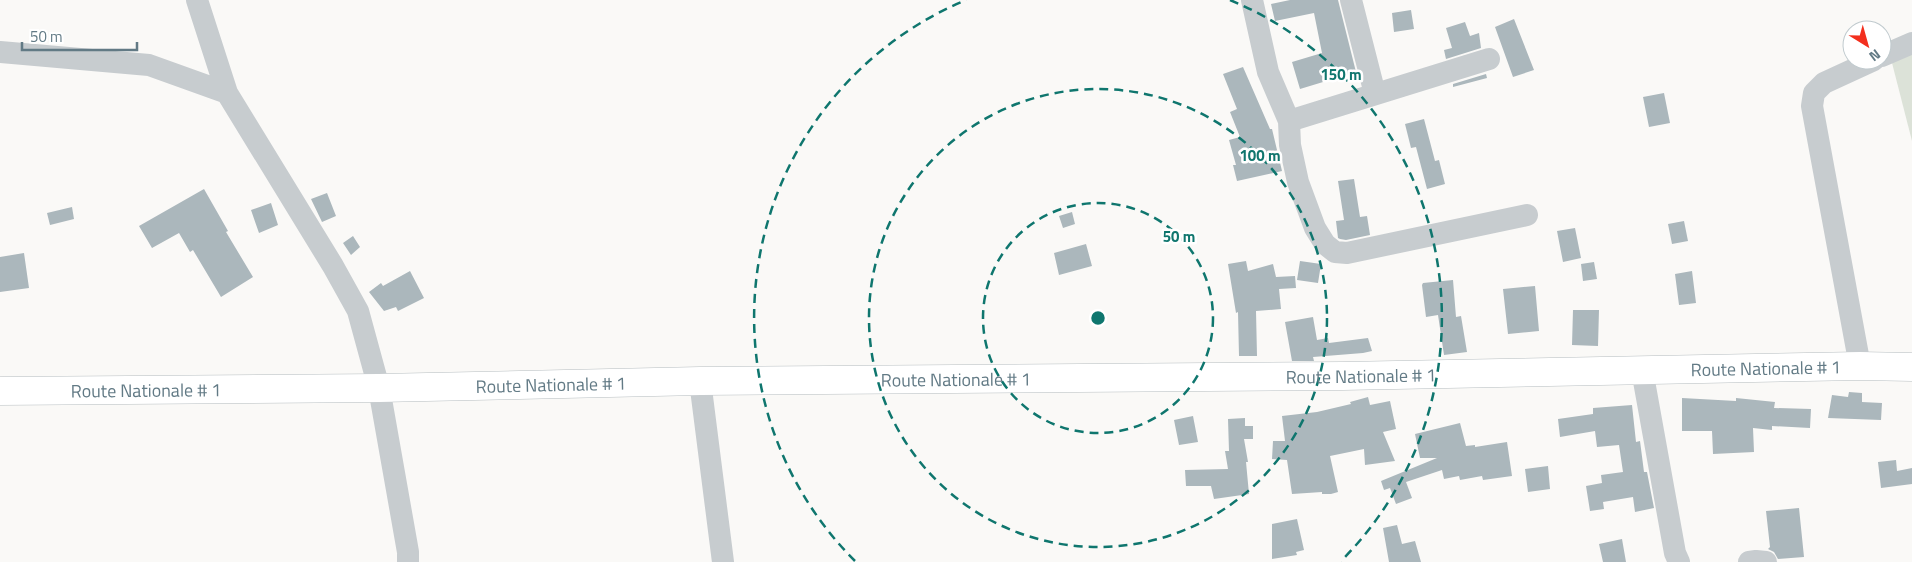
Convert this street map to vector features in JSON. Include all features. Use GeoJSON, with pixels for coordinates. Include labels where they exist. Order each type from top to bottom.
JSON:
{"type":"FeatureCollection","features":[{"type":"Feature","properties":{"kind":"main road","name":"Route Nationale # 1"},"geometry":{"type":"LineString","coordinates":[[0,392],[379,388],[700,381],[1323,376],[1860,366],[1912,367]]}},
{"type":"Feature","properties":{"kind":"street"},"geometry":{"type":"LineString","coordinates":[[197,0],[227,93],[333,266],[358,311],[379,388],[408,552],[408,562]]}},
{"type":"Feature","properties":{"kind":"street"},"geometry":{"type":"LineString","coordinates":[[1252,0],[1268,72],[1289,122],[1290,145],[1298,182],[1315,228],[1325,244],[1335,252],[1347,253],[1527,215]]}},
{"type":"Feature","properties":{"kind":"street"},"geometry":{"type":"LineString","coordinates":[[1351,0],[1375,94]]}},
{"type":"Feature","properties":{"kind":"street"},"geometry":{"type":"LineString","coordinates":[[1892,52],[1912,43]]}},
{"type":"Feature","properties":{"kind":"street"},"geometry":{"type":"LineString","coordinates":[[0,52],[149,65],[227,93]]}},
{"type":"Feature","properties":{"kind":"street"},"geometry":{"type":"LineString","coordinates":[[1289,122],[1489,59]]}},
{"type":"Feature","properties":{"kind":"street"},"geometry":{"type":"LineString","coordinates":[[1852,70],[1824,83],[1814,94],[1812,106],[1860,366]]}},
{"type":"Feature","properties":{"kind":"street"},"geometry":{"type":"LineString","coordinates":[[1642,370],[1675,553],[1679,562]]}},
{"type":"Feature","properties":{"kind":"street"},"geometry":{"type":"LineString","coordinates":[[700,381],[723,562]]}},
{"type":"Feature","properties":{"kind":"street"},"geometry":{"type":"LineString","coordinates":[[1749,562],[1756,560],[1766,562]]}},
{"type":"Feature","properties":{"kind":"shaded area"},"geometry":{"type":"Polygon","coordinates":[[[1912,50],[1912,141],[1892,63],[1892,59],[1912,50]]]}},
{"type":"Feature","properties":{"kind":"building"},"geometry":{"type":"Polygon","coordinates":[[[1290,0],[1338,0],[1356,72],[1300,89],[1292,62],[1322,53],[1314,13],[1275,21],[1271,4],[1290,0]]]}},
{"type":"Feature","properties":{"kind":"building"},"geometry":{"type":"Polygon","coordinates":[[[1411,10],[1414,29],[1394,32],[1392,13],[1411,10]]]}},
{"type":"Feature","properties":{"kind":"building"},"geometry":{"type":"Polygon","coordinates":[[[1514,19],[1534,70],[1513,77],[1495,27],[1514,19]]]}},
{"type":"Feature","properties":{"kind":"building"},"geometry":{"type":"Polygon","coordinates":[[[1465,22],[1470,36],[1479,33],[1481,48],[1446,59],[1444,50],[1452,48],[1446,28],[1465,22]]]}},
{"type":"Feature","properties":{"kind":"building"},"geometry":{"type":"Polygon","coordinates":[[[1243,67],[1270,129],[1272,129],[1282,171],[1237,181],[1233,165],[1236,165],[1229,140],[1240,137],[1230,112],[1237,109],[1223,74],[1243,67]]]}},
{"type":"Feature","properties":{"kind":"building"},"geometry":{"type":"Polygon","coordinates":[[[1486,74],[1487,78],[1453,87],[1453,84],[1486,74]]]}},
{"type":"Feature","properties":{"kind":"building"},"geometry":{"type":"Polygon","coordinates":[[[1664,93],[1670,123],[1649,127],[1643,97],[1664,93]]]}},
{"type":"Feature","properties":{"kind":"building"},"geometry":{"type":"Polygon","coordinates":[[[1424,119],[1435,161],[1439,160],[1445,184],[1427,189],[1416,147],[1411,148],[1405,124],[1424,119]]]}},
{"type":"Feature","properties":{"kind":"building"},"geometry":{"type":"Polygon","coordinates":[[[1354,179],[1360,217],[1367,216],[1370,235],[1346,240],[1340,239],[1338,238],[1336,221],[1344,220],[1338,181],[1354,179]]]}},
{"type":"Feature","properties":{"kind":"building"},"geometry":{"type":"Polygon","coordinates":[[[204,189],[228,231],[226,232],[253,277],[221,297],[193,250],[190,252],[179,233],[152,248],[139,226],[204,189]]]}},
{"type":"Feature","properties":{"kind":"building"},"geometry":{"type":"Polygon","coordinates":[[[327,193],[336,216],[322,222],[311,199],[327,193]]]}},
{"type":"Feature","properties":{"kind":"building"},"geometry":{"type":"Polygon","coordinates":[[[271,203],[278,225],[259,233],[251,210],[271,203]]]}},
{"type":"Feature","properties":{"kind":"building"},"geometry":{"type":"Polygon","coordinates":[[[72,207],[74,219],[50,225],[47,213],[72,207]]]}},
{"type":"Feature","properties":{"kind":"building"},"geometry":{"type":"Polygon","coordinates":[[[1072,212],[1075,224],[1063,228],[1059,216],[1072,212]]]}},
{"type":"Feature","properties":{"kind":"building"},"geometry":{"type":"Polygon","coordinates":[[[1684,221],[1688,241],[1672,244],[1668,224],[1684,221]]]}},
{"type":"Feature","properties":{"kind":"building"},"geometry":{"type":"Polygon","coordinates":[[[1575,228],[1581,258],[1563,262],[1557,231],[1575,228]]]}},
{"type":"Feature","properties":{"kind":"building"},"geometry":{"type":"Polygon","coordinates":[[[353,236],[360,247],[351,255],[343,243],[353,236]]]}},
{"type":"Feature","properties":{"kind":"building"},"geometry":{"type":"Polygon","coordinates":[[[1086,244],[1092,266],[1059,275],[1054,253],[1086,244]]]}},
{"type":"Feature","properties":{"kind":"building"},"geometry":{"type":"Polygon","coordinates":[[[24,253],[29,288],[0,292],[0,257],[24,253]]]}},
{"type":"Feature","properties":{"kind":"building"},"geometry":{"type":"Polygon","coordinates":[[[1246,261],[1248,271],[1273,264],[1276,277],[1295,276],[1296,288],[1279,289],[1281,309],[1256,311],[1257,356],[1239,356],[1238,312],[1236,313],[1228,264],[1246,261]]]}},
{"type":"Feature","properties":{"kind":"building"},"geometry":{"type":"Polygon","coordinates":[[[1300,261],[1321,264],[1318,283],[1297,280],[1300,261]]]}},
{"type":"Feature","properties":{"kind":"building"},"geometry":{"type":"Polygon","coordinates":[[[1594,262],[1597,279],[1583,281],[1581,264],[1594,262]]]}},
{"type":"Feature","properties":{"kind":"building"},"geometry":{"type":"Polygon","coordinates":[[[410,271],[424,298],[398,311],[396,307],[384,311],[369,292],[381,283],[383,286],[410,271]]]}},
{"type":"Feature","properties":{"kind":"building"},"geometry":{"type":"Polygon","coordinates":[[[1692,271],[1696,303],[1679,305],[1675,274],[1692,271]]]}},
{"type":"Feature","properties":{"kind":"building"},"geometry":{"type":"Polygon","coordinates":[[[1453,280],[1456,317],[1461,316],[1467,352],[1444,355],[1438,315],[1426,317],[1422,285],[1423,283],[1453,280]]]}},
{"type":"Feature","properties":{"kind":"building"},"geometry":{"type":"Polygon","coordinates":[[[1535,286],[1539,331],[1508,334],[1503,289],[1535,286]]]}},
{"type":"Feature","properties":{"kind":"building"},"geometry":{"type":"Polygon","coordinates":[[[1573,310],[1599,310],[1598,346],[1572,345],[1573,310]]]}},
{"type":"Feature","properties":{"kind":"building"},"geometry":{"type":"Polygon","coordinates":[[[1313,317],[1317,340],[1328,338],[1329,343],[1368,338],[1372,351],[1313,357],[1314,361],[1292,361],[1285,322],[1313,317]]]}},
{"type":"Feature","properties":{"kind":"building"},"geometry":{"type":"Polygon","coordinates":[[[1849,392],[1862,393],[1862,402],[1882,403],[1881,420],[1828,418],[1832,395],[1848,397],[1849,392]]]}},
{"type":"Feature","properties":{"kind":"building"},"geometry":{"type":"Polygon","coordinates":[[[1368,397],[1370,405],[1390,401],[1396,429],[1383,432],[1395,461],[1365,465],[1364,449],[1330,456],[1338,492],[1331,494],[1322,494],[1322,492],[1292,494],[1287,460],[1272,459],[1273,441],[1285,441],[1282,416],[1317,412],[1351,404],[1350,402],[1368,397]]]}},
{"type":"Feature","properties":{"kind":"building"},"geometry":{"type":"Polygon","coordinates":[[[1682,398],[1736,401],[1736,398],[1775,402],[1774,408],[1811,409],[1810,428],[1772,426],[1772,430],[1753,428],[1754,452],[1713,454],[1712,431],[1682,431],[1682,398]]]}},
{"type":"Feature","properties":{"kind":"building"},"geometry":{"type":"Polygon","coordinates":[[[1632,405],[1636,442],[1640,441],[1644,472],[1647,472],[1654,508],[1635,512],[1633,497],[1603,502],[1604,509],[1590,511],[1586,486],[1602,483],[1601,475],[1623,472],[1619,445],[1597,447],[1595,431],[1560,437],[1558,419],[1593,414],[1593,408],[1632,405]]]}},
{"type":"Feature","properties":{"kind":"building"},"geometry":{"type":"Polygon","coordinates":[[[1193,416],[1198,442],[1179,445],[1174,420],[1193,416]]]}},
{"type":"Feature","properties":{"kind":"building"},"geometry":{"type":"Polygon","coordinates":[[[1245,418],[1245,426],[1253,426],[1253,439],[1244,439],[1248,462],[1246,462],[1249,494],[1214,499],[1211,486],[1186,486],[1185,470],[1228,469],[1225,451],[1229,451],[1228,419],[1245,418]]]}},
{"type":"Feature","properties":{"kind":"building"},"geometry":{"type":"Polygon","coordinates":[[[1460,423],[1466,446],[1475,445],[1475,447],[1507,442],[1512,476],[1483,480],[1482,476],[1460,480],[1459,476],[1444,479],[1442,470],[1406,482],[1412,498],[1396,504],[1390,488],[1384,490],[1381,481],[1437,458],[1420,458],[1415,434],[1460,423]]]}},
{"type":"Feature","properties":{"kind":"building"},"geometry":{"type":"Polygon","coordinates":[[[1896,460],[1897,471],[1912,468],[1912,484],[1881,488],[1878,462],[1896,460]]]}},
{"type":"Feature","properties":{"kind":"building"},"geometry":{"type":"Polygon","coordinates":[[[1548,466],[1550,489],[1528,492],[1525,469],[1548,466]]]}},
{"type":"Feature","properties":{"kind":"building"},"geometry":{"type":"Polygon","coordinates":[[[1799,508],[1804,557],[1778,559],[1774,552],[1768,549],[1770,547],[1766,511],[1799,508]]]}},
{"type":"Feature","properties":{"kind":"building"},"geometry":{"type":"Polygon","coordinates":[[[1297,519],[1304,550],[1296,552],[1297,555],[1272,559],[1272,524],[1297,519]]]}},
{"type":"Feature","properties":{"kind":"building"},"geometry":{"type":"Polygon","coordinates":[[[1397,525],[1402,544],[1415,541],[1421,562],[1389,562],[1383,528],[1397,525]]]}},
{"type":"Feature","properties":{"kind":"building"},"geometry":{"type":"Polygon","coordinates":[[[1622,539],[1626,562],[1603,562],[1599,544],[1622,539]]]}}]}
